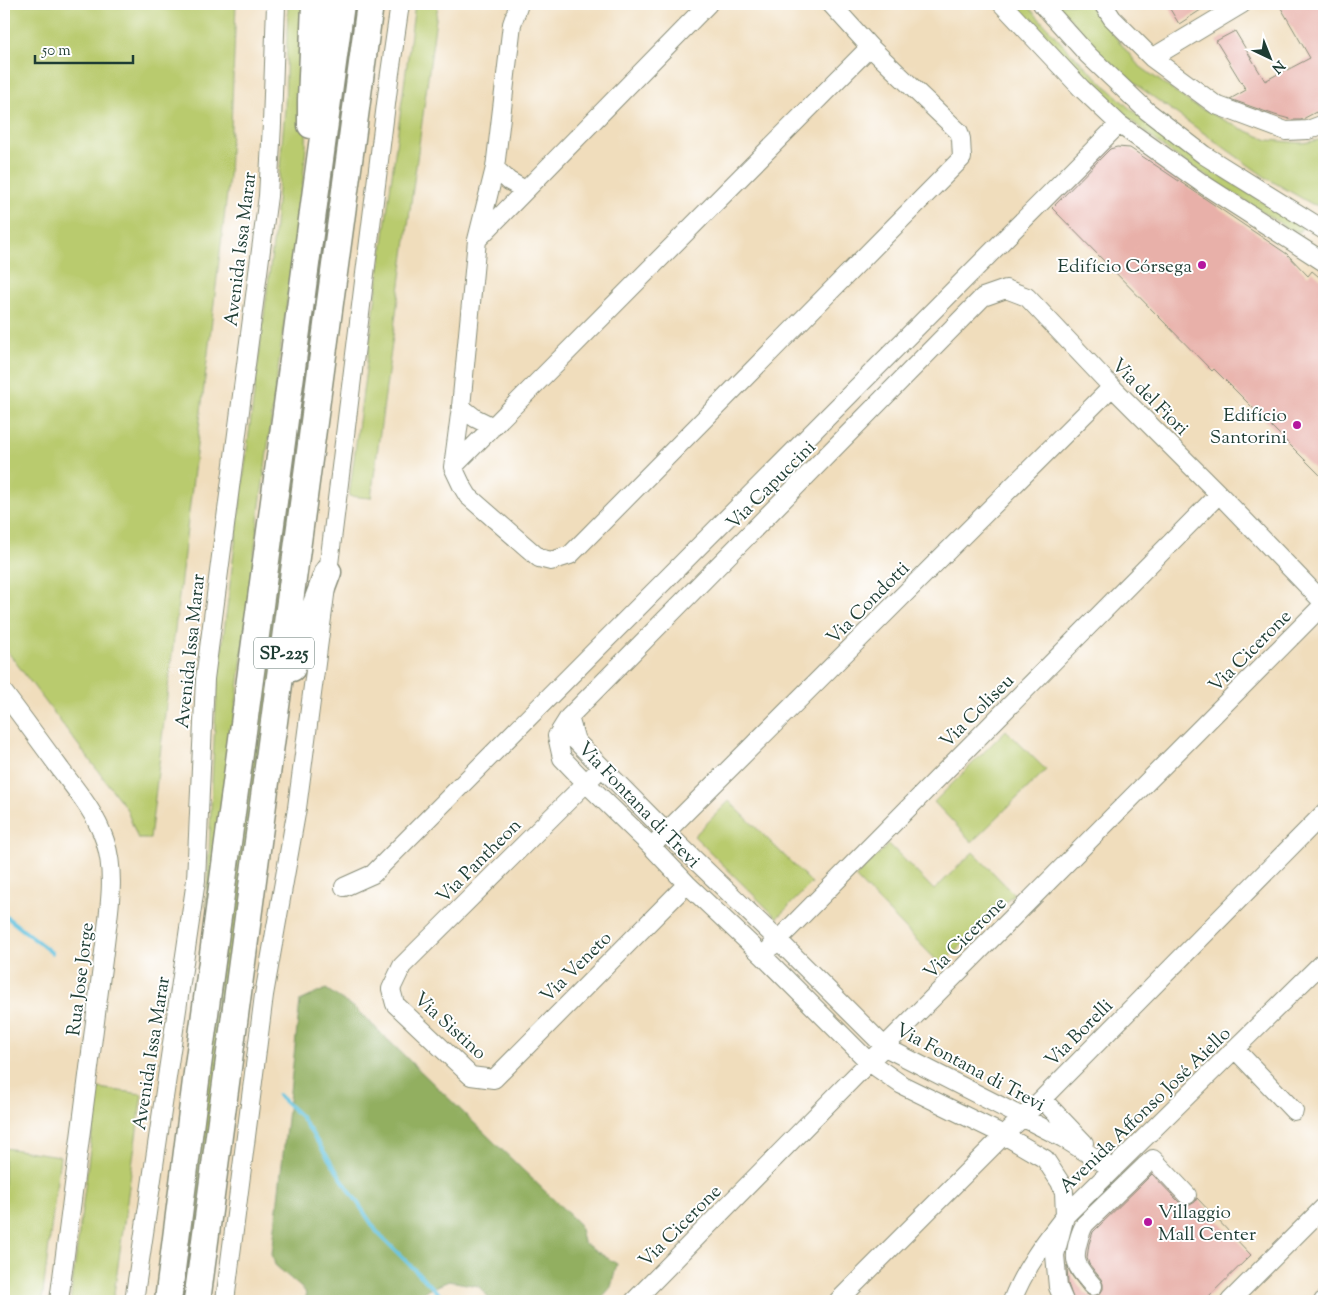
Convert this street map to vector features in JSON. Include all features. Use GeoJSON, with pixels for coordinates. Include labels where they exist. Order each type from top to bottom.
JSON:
{"type":"FeatureCollection","features":[{"type":"Feature","properties":{"kind":"highway"},"geometry":{"type":"LineString","coordinates":[[312,217],[311,100],[315,4]]}},
{"type":"Feature","properties":{"kind":"highway","name":"SP-225"},"geometry":{"type":"LineString","coordinates":[[168,1301],[198,1064],[341,4]]}},
{"type":"Feature","properties":{"kind":"highway","name":"SP-225"},"geometry":{"type":"LineString","coordinates":[[196,1301],[370,4]]}},
{"type":"Feature","properties":{"kind":"highway"},"geometry":{"type":"LineString","coordinates":[[276,713],[328,572]]}},
{"type":"Feature","properties":{"kind":"street","name":"Avenida Issa Marar"},"geometry":{"type":"LineString","coordinates":[[134,1301],[194,901],[205,679],[268,196],[276,4]]}},
{"type":"Feature","properties":{"kind":"street"},"geometry":{"type":"LineString","coordinates":[[225,1301],[264,995],[297,808],[400,4]]}},
{"type":"Feature","properties":{"kind":"street"},"geometry":{"type":"LineString","coordinates":[[519,4],[512,24],[495,168],[477,240],[461,407],[453,467],[468,496],[539,558],[551,561],[570,555],[962,158],[959,132],[870,47],[831,4]]}},
{"type":"Feature","properties":{"kind":"street"},"geometry":{"type":"LineString","coordinates":[[477,240],[708,4]]}},
{"type":"Feature","properties":{"kind":"street"},"geometry":{"type":"LineString","coordinates":[[1002,4],[1081,88],[1119,124],[1206,186],[1324,262]]}},
{"type":"Feature","properties":{"kind":"street"},"geometry":{"type":"LineString","coordinates":[[1042,4],[1088,55],[1147,111],[1204,155],[1324,228],[1308,251]]}},
{"type":"Feature","properties":{"kind":"street"},"geometry":{"type":"LineString","coordinates":[[1103,4],[1112,18],[1152,58],[1216,105],[1286,131],[1308,130],[1324,124]]}},
{"type":"Feature","properties":{"kind":"street"},"geometry":{"type":"LineString","coordinates":[[1152,58],[1242,4]]}},
{"type":"Feature","properties":{"kind":"street"},"geometry":{"type":"LineString","coordinates":[[453,467],[870,47]]}},
{"type":"Feature","properties":{"kind":"street"},"geometry":{"type":"LineString","coordinates":[[344,887],[373,874],[1119,124]]}},
{"type":"Feature","properties":{"kind":"street"},"geometry":{"type":"LineString","coordinates":[[495,168],[509,181],[525,190]]}},
{"type":"Feature","properties":{"kind":"street","name":"Via del Fiori"},"geometry":{"type":"LineString","coordinates":[[1006,289],[1026,297],[1324,603]]}},
{"type":"Feature","properties":{"kind":"street","name":"Via Capuccini"},"geometry":{"type":"LineString","coordinates":[[569,717],[984,297],[1006,289]]}},
{"type":"Feature","properties":{"kind":"street","name":"Via Condotti"},"geometry":{"type":"LineString","coordinates":[[651,846],[1112,387]]}},
{"type":"Feature","properties":{"kind":"street"},"geometry":{"type":"LineString","coordinates":[[461,407],[475,418],[493,427]]}},
{"type":"Feature","properties":{"kind":"street","name":"Via Coliseu"},"geometry":{"type":"LineString","coordinates":[[763,956],[1219,494]]}},
{"type":"Feature","properties":{"kind":"street","name":"Via Cicerone"},"geometry":{"type":"LineString","coordinates":[[634,1301],[1324,603]]}},
{"type":"Feature","properties":{"kind":"street","name":"Rua Jose Jorge"},"geometry":{"type":"LineString","coordinates":[[4,693],[82,797],[94,816],[105,842],[110,867],[111,892],[105,944],[59,1301]]}},
{"type":"Feature","properties":{"kind":"street","name":"Via Fontana di Trevi"},"geometry":{"type":"LineString","coordinates":[[569,717],[576,741],[885,1047],[1063,1138],[1105,1164],[1115,1166]]}},
{"type":"Feature","properties":{"kind":"street","name":"Via Fontana di Trevi"},"geometry":{"type":"LineString","coordinates":[[569,717],[557,736],[562,758],[687,884],[763,956],[869,1062],[902,1085],[1004,1135],[1045,1159],[1060,1182],[1064,1192],[1064,1216],[1055,1255],[1058,1287],[1064,1301]]}},
{"type":"Feature","properties":{"kind":"street","name":"Via Pantheon"},"geometry":{"type":"LineString","coordinates":[[391,989],[402,966],[602,767]]}},
{"type":"Feature","properties":{"kind":"street","name":"Via Borelli"},"geometry":{"type":"LineString","coordinates":[[838,1301],[1042,1099],[1324,813]]}},
{"type":"Feature","properties":{"kind":"street","name":"Via Veneto"},"geometry":{"type":"LineString","coordinates":[[494,1079],[687,884]]}},
{"type":"Feature","properties":{"kind":"street","name":"Avenida Affonso José Aiello"},"geometry":{"type":"LineString","coordinates":[[1012,1301],[1034,1256],[1064,1216],[1324,961]]}},
{"type":"Feature","properties":{"kind":"street","name":"Via Sistino"},"geometry":{"type":"LineString","coordinates":[[391,989],[395,1004],[471,1076],[494,1079]]}},
{"type":"Feature","properties":{"kind":"street"},"geometry":{"type":"LineString","coordinates":[[1235,1049],[1294,1111]]}},
{"type":"Feature","properties":{"kind":"street"},"geometry":{"type":"LineString","coordinates":[[1042,1099],[1091,1150],[1115,1166],[1116,1182],[1120,1190]]}},
{"type":"Feature","properties":{"kind":"street"},"geometry":{"type":"LineString","coordinates":[[1093,1286],[1083,1274],[1076,1260],[1081,1231],[1085,1224],[1120,1190],[1153,1159],[1187,1195]]}},
{"type":"Feature","properties":{"kind":"street"},"geometry":{"type":"LineString","coordinates":[[1230,1301],[1324,1207]]}},
{"type":"Feature","properties":{"kind":"green space"},"geometry":{"type":"Polygon","coordinates":[[[4,4],[236,4],[229,177],[150,839],[138,839],[126,808],[4,647],[4,4]]]}},
{"type":"Feature","properties":{"kind":"green space"},"geometry":{"type":"Polygon","coordinates":[[[288,4],[309,4],[306,147],[303,181],[260,505],[238,690],[218,838],[206,907],[218,679],[274,236],[285,109],[288,4]]]}},
{"type":"Feature","properties":{"kind":"green space"},"geometry":{"type":"Polygon","coordinates":[[[350,4],[362,4],[189,1301],[176,1301],[350,4]]]}},
{"type":"Feature","properties":{"kind":"green space"},"geometry":{"type":"Polygon","coordinates":[[[415,4],[438,4],[371,498],[349,496],[415,4]]]}},
{"type":"Feature","properties":{"kind":"green space"},"geometry":{"type":"Polygon","coordinates":[[[1014,4],[1026,4],[1067,49],[1128,107],[1210,169],[1302,227],[1300,232],[1287,228],[1167,150],[1122,113],[1060,53],[1014,4]]]}},
{"type":"Feature","properties":{"kind":"green space"},"geometry":{"type":"Polygon","coordinates":[[[1058,4],[1089,4],[1138,65],[1192,104],[1268,140],[1303,143],[1324,139],[1324,207],[1312,204],[1268,179],[1142,89],[1094,48],[1058,4]]]}},
{"type":"Feature","properties":{"kind":"green space"},"geometry":{"type":"Polygon","coordinates":[[[1006,730],[1046,770],[972,842],[934,802],[1006,730]]]}},
{"type":"Feature","properties":{"kind":"green space"},"geometry":{"type":"Polygon","coordinates":[[[729,801],[812,883],[777,918],[694,836],[729,801]]]}},
{"type":"Feature","properties":{"kind":"green space"},"geometry":{"type":"Polygon","coordinates":[[[889,844],[934,890],[973,852],[1014,894],[941,965],[855,877],[889,844]]]}},
{"type":"Feature","properties":{"kind":"green space"},"geometry":{"type":"Polygon","coordinates":[[[326,989],[357,1010],[579,1224],[583,1242],[617,1264],[611,1287],[599,1301],[492,1301],[478,1286],[449,1281],[425,1291],[415,1301],[307,1301],[305,1291],[275,1265],[272,1254],[300,1001],[326,989]]]}},
{"type":"Feature","properties":{"kind":"green space"},"geometry":{"type":"Polygon","coordinates":[[[98,1088],[142,1094],[113,1301],[70,1301],[98,1088]]]}},
{"type":"Feature","properties":{"kind":"green space"},"geometry":{"type":"Polygon","coordinates":[[[4,1148],[60,1156],[42,1301],[4,1301],[4,1148]]]}},
{"type":"Feature","properties":{"kind":"building"},"geometry":{"type":"Polygon","coordinates":[[[1167,4],[1210,4],[1179,24],[1167,4]]]}},
{"type":"Feature","properties":{"kind":"building"},"geometry":{"type":"Polygon","coordinates":[[[1289,4],[1324,4],[1324,109],[1301,120],[1293,120],[1275,115],[1230,99],[1246,90],[1216,41],[1235,31],[1265,81],[1287,70],[1310,58],[1281,8],[1289,4]]]}},
{"type":"Feature","properties":{"kind":"building","name":"Edifício Córsega"},"geometry":{"type":"Polygon","coordinates":[[[1117,147],[1130,148],[1287,254],[1308,276],[1312,271],[1324,281],[1324,479],[1214,369],[1212,371],[1052,208],[1110,149],[1117,147]]]}},
{"type":"Feature","properties":{"kind":"building","name":"Villaggio Mall Center"},"geometry":{"type":"Polygon","coordinates":[[[1152,1174],[1184,1205],[1190,1205],[1197,1198],[1251,1255],[1204,1301],[1074,1301],[1068,1284],[1067,1266],[1085,1293],[1094,1297],[1100,1294],[1103,1284],[1087,1258],[1093,1232],[1152,1174]]]}},
{"type":"Feature","properties":{"kind":"waterway"},"geometry":{"type":"LineString","coordinates":[[4,915],[52,953]]}},
{"type":"Feature","properties":{"kind":"waterway"},"geometry":{"type":"LineString","coordinates":[[278,1095],[301,1117],[377,1232],[446,1301]]}},
{"type":"Feature","properties":{"kind":"place","name":"Edifício Córsega"},"geometry":{"type":"Point","coordinates":[1202,265]}},
{"type":"Feature","properties":{"kind":"place","name":"Edifício Santorini"},"geometry":{"type":"Point","coordinates":[1297,425]}},
{"type":"Feature","properties":{"kind":"place","name":"Villaggio Mall Center"},"geometry":{"type":"Point","coordinates":[1148,1222]}}]}
